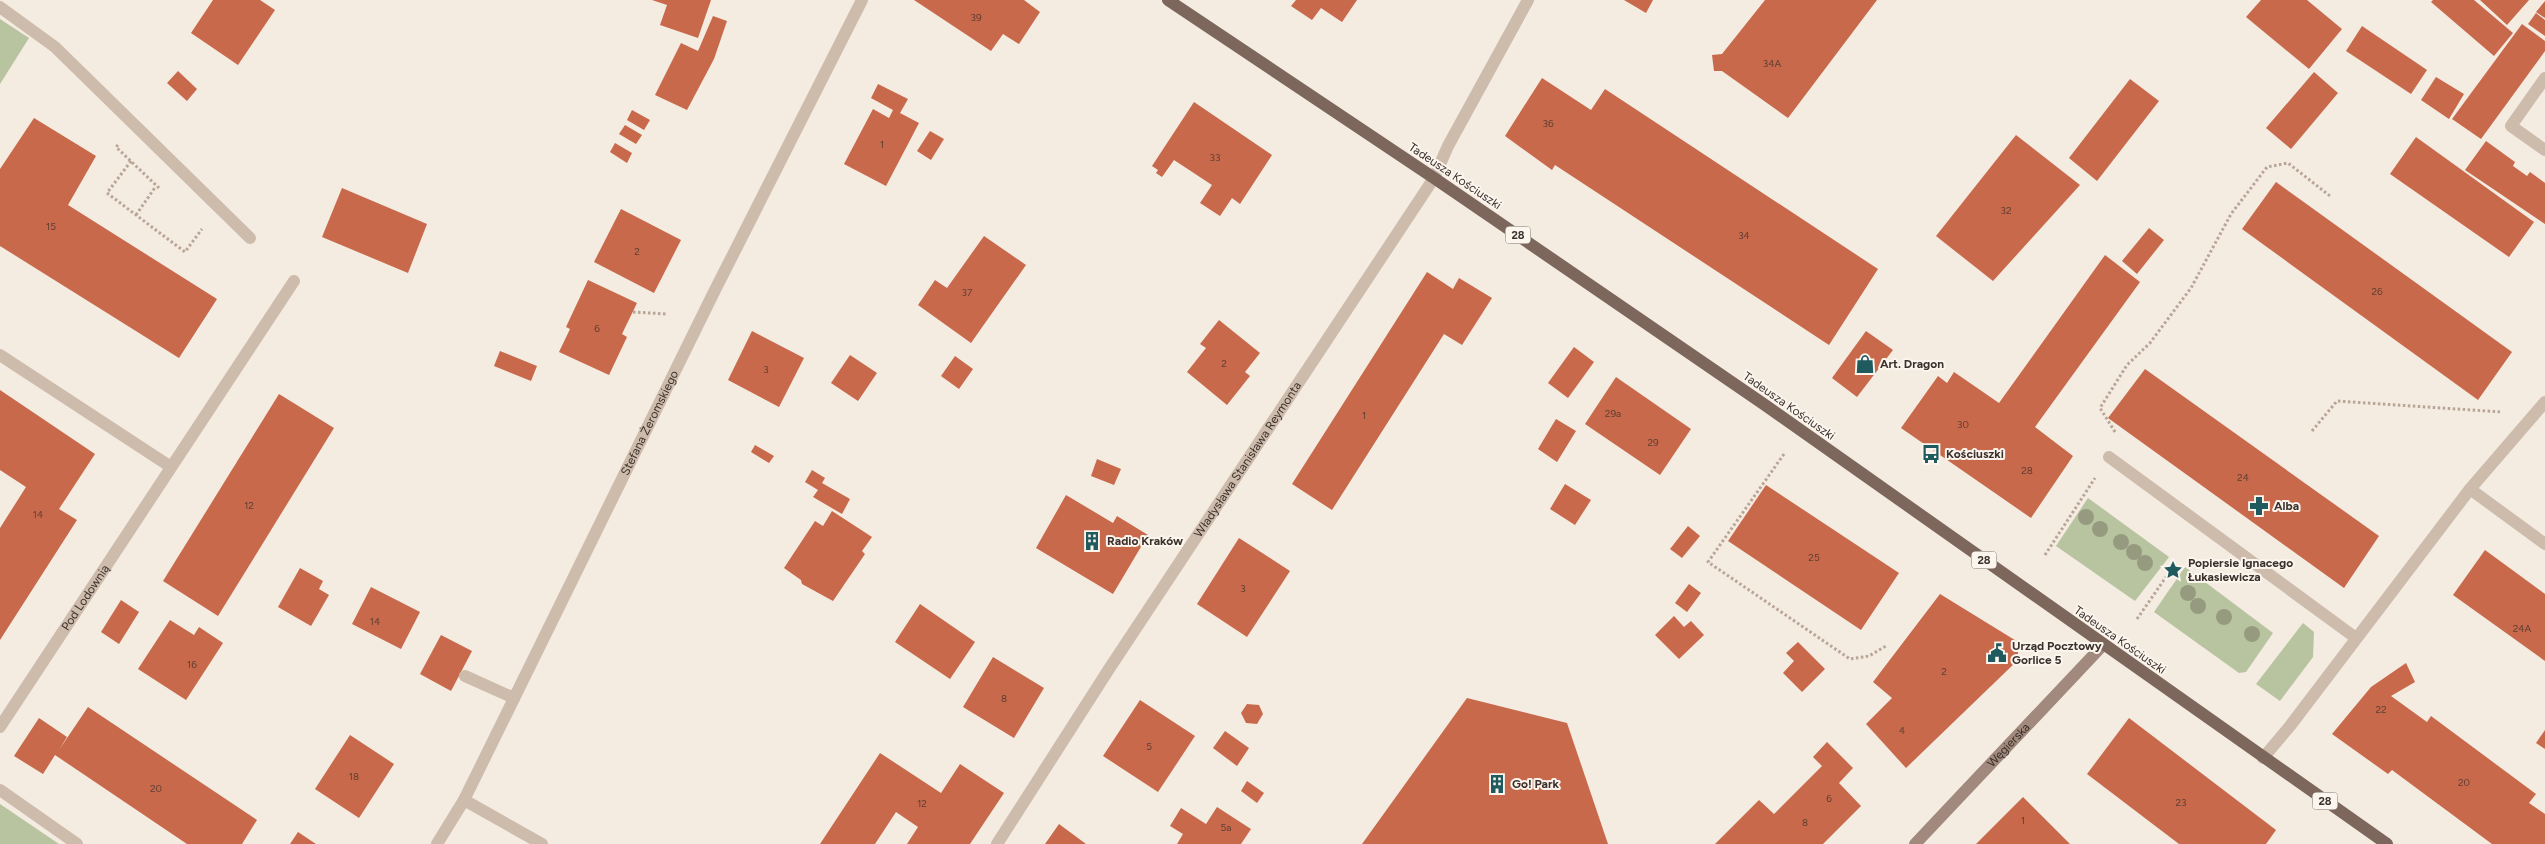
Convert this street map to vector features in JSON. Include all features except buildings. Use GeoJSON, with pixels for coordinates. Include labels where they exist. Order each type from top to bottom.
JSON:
{"type":"FeatureCollection","features":[{"type":"Feature","properties":{"kind":"main road","name":"Tadeusza Kościuszki"},"geometry":{"type":"LineString","coordinates":[[1168,0],[1434,178],[1765,405],[2387,844]]}},
{"type":"Feature","properties":{"kind":"main road","name":"Węgierska"},"geometry":{"type":"LineString","coordinates":[[1916,844],[2103,645]]}},
{"type":"Feature","properties":{"kind":"street","name":"Stefana Żeromskiego"},"geometry":{"type":"LineString","coordinates":[[437,844],[464,800],[730,260],[862,0]]}},
{"type":"Feature","properties":{"kind":"street","name":"Władysława Stanisława Reymonta"},"geometry":{"type":"LineString","coordinates":[[997,844],[1109,669],[1434,178],[1448,146],[1528,0]]}},
{"type":"Feature","properties":{"kind":"street"},"geometry":{"type":"LineString","coordinates":[[0,7],[55,47],[250,238]]}},
{"type":"Feature","properties":{"kind":"street"},"geometry":{"type":"LineString","coordinates":[[2545,78],[2511,126],[2545,150]]}},
{"type":"Feature","properties":{"kind":"street","name":"Pod Lodownią"},"geometry":{"type":"LineString","coordinates":[[0,727],[294,281]]}},
{"type":"Feature","properties":{"kind":"street"},"geometry":{"type":"LineString","coordinates":[[0,355],[171,467]]}},
{"type":"Feature","properties":{"kind":"street"},"geometry":{"type":"LineString","coordinates":[[2263,758],[2290,726],[2470,489],[2545,402]]}},
{"type":"Feature","properties":{"kind":"street"},"geometry":{"type":"LineString","coordinates":[[2109,457],[2356,638]]}},
{"type":"Feature","properties":{"kind":"street"},"geometry":{"type":"LineString","coordinates":[[2470,489],[2545,544]]}},
{"type":"Feature","properties":{"kind":"street"},"geometry":{"type":"LineString","coordinates":[[465,676],[514,698]]}},
{"type":"Feature","properties":{"kind":"street"},"geometry":{"type":"LineString","coordinates":[[0,790],[77,844]]}},
{"type":"Feature","properties":{"kind":"street"},"geometry":{"type":"LineString","coordinates":[[464,800],[542,844]]}},
{"type":"Feature","properties":{"kind":"path"},"geometry":{"type":"LineString","coordinates":[[131,161],[107,193],[185,252],[202,229]]}},
{"type":"Feature","properties":{"kind":"path"},"geometry":{"type":"LineString","coordinates":[[2045,555],[2121,440],[2100,408],[2103,400],[2127,365],[2150,343],[2192,288],[2231,214],[2267,167],[2288,163],[2330,196]]}},
{"type":"Feature","properties":{"kind":"path"},"geometry":{"type":"LineString","coordinates":[[136,215],[156,186]]}},
{"type":"Feature","properties":{"kind":"path"},"geometry":{"type":"LineString","coordinates":[[633,312],[666,314]]}},
{"type":"Feature","properties":{"kind":"path"},"geometry":{"type":"LineString","coordinates":[[2312,431],[2337,401],[2535,414]]}},
{"type":"Feature","properties":{"kind":"path"},"geometry":{"type":"LineString","coordinates":[[1784,454],[1708,562],[1850,659],[1870,656],[1886,646]]}},
{"type":"Feature","properties":{"kind":"path"},"geometry":{"type":"LineString","coordinates":[[2137,620],[2166,577]]}},
{"type":"Feature","properties":{"kind":"green space"},"geometry":{"type":"Polygon","coordinates":[[[0,19],[29,38],[0,84],[0,19]]]}},
{"type":"Feature","properties":{"kind":"green space"},"geometry":{"type":"Polygon","coordinates":[[[2088,498],[2169,557],[2135,601],[2056,546],[2088,498]]]}},
{"type":"Feature","properties":{"kind":"green space"},"geometry":{"type":"Polygon","coordinates":[[[2185,567],[2273,633],[2246,672],[2239,673],[2154,612],[2185,567]]]}},
{"type":"Feature","properties":{"kind":"green space"},"geometry":{"type":"Polygon","coordinates":[[[2303,623],[2314,632],[2313,657],[2280,701],[2256,684],[2303,623]]]}},
{"type":"Feature","properties":{"kind":"green space"},"geometry":{"type":"Polygon","coordinates":[[[0,804],[59,844],[0,844],[0,804]]]}},
{"type":"Feature","properties":{"kind":"place","name":"Art. Dragon"},"geometry":{"type":"Point","coordinates":[1865,364]}},
{"type":"Feature","properties":{"kind":"place","name":"Kościuszki"},"geometry":{"type":"Point","coordinates":[1931,454]}},
{"type":"Feature","properties":{"kind":"place","name":"Alba"},"geometry":{"type":"Point","coordinates":[2259,506]}},
{"type":"Feature","properties":{"kind":"place","name":"Radio Kraków"},"geometry":{"type":"Point","coordinates":[1092,541]}},
{"type":"Feature","properties":{"kind":"place","name":"Popiersie Ignacego Łukasiewicza"},"geometry":{"type":"Point","coordinates":[2173,570]}},
{"type":"Feature","properties":{"kind":"place","name":"Urząd Pocztowy Gorlice 5"},"geometry":{"type":"Point","coordinates":[1997,653]}},
{"type":"Feature","properties":{"kind":"place","name":"Go! Park"},"geometry":{"type":"Point","coordinates":[1497,784]}}]}
